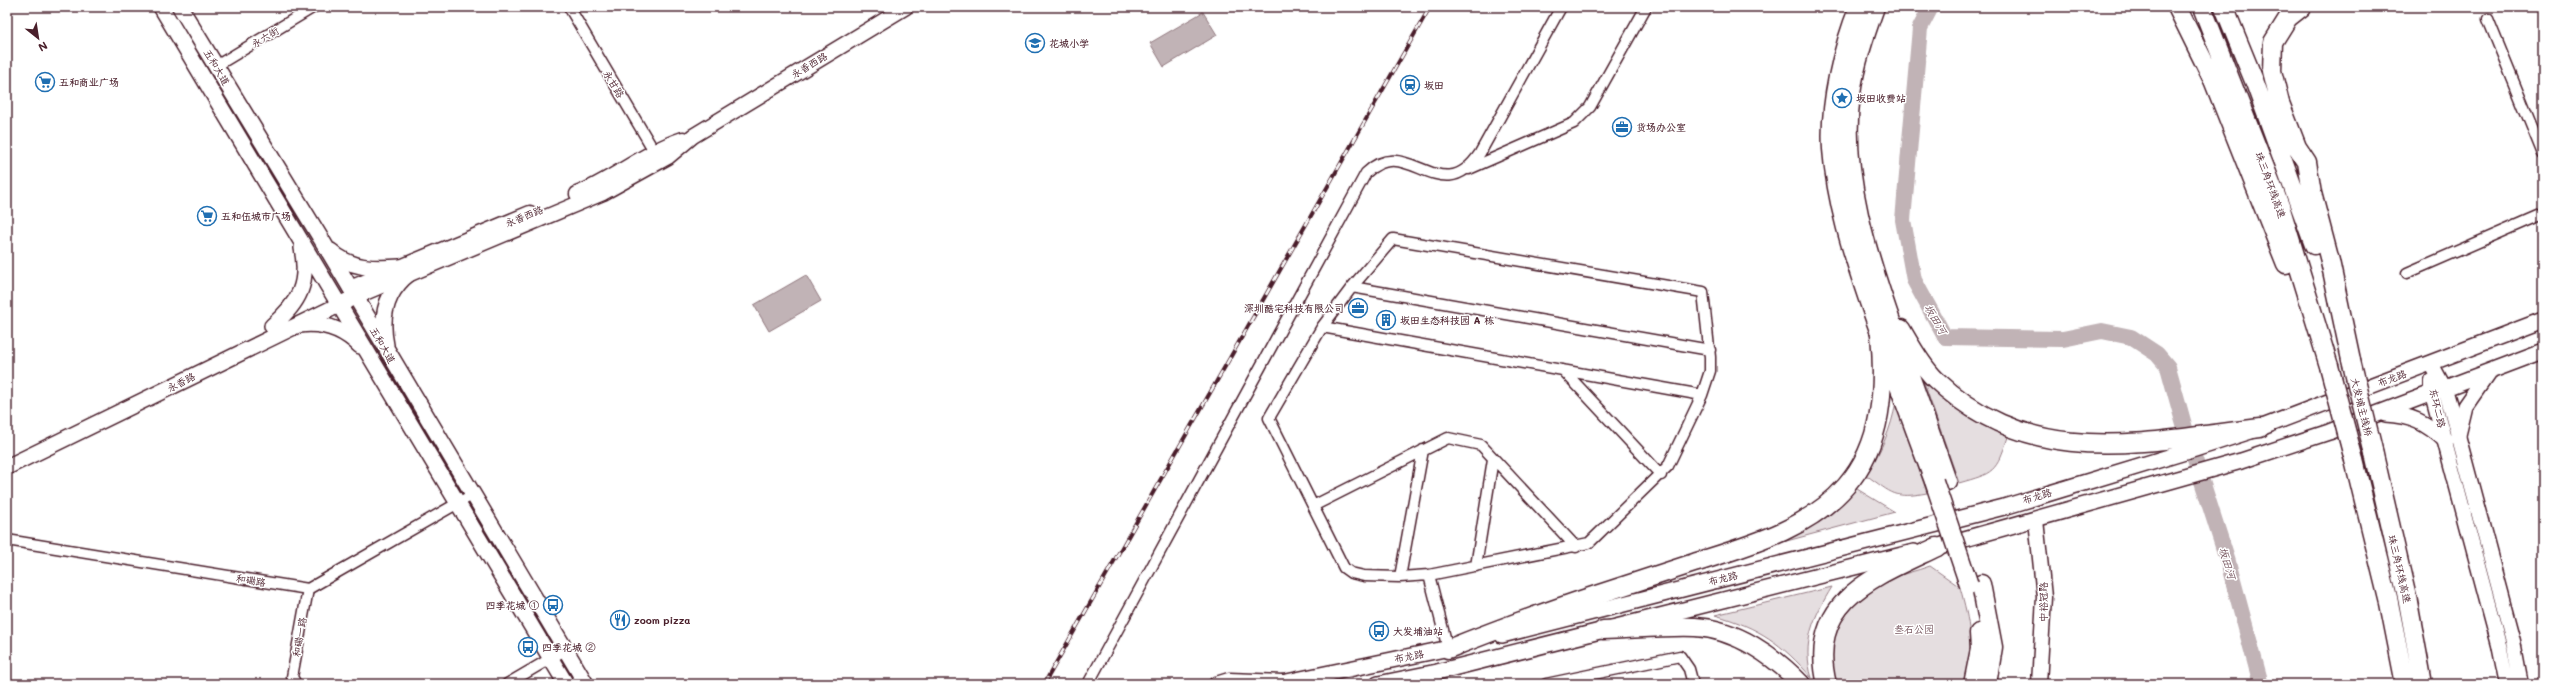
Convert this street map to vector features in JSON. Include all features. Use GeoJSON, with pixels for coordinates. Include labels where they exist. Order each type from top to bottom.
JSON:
{"type":"FeatureCollection","features":[{"type":"Feature","properties":{"kind":"highway"},"geometry":{"type":"LineString","coordinates":[[1859,7],[1836,90],[1832,148],[1845,227],[1880,334],[1941,481]]}},
{"type":"Feature","properties":{"kind":"highway"},"geometry":{"type":"LineString","coordinates":[[1875,7],[1857,64],[1851,95],[1850,147],[1863,236],[1975,584],[1993,647],[1987,684]]}},
{"type":"Feature","properties":{"kind":"highway"},"geometry":{"type":"LineString","coordinates":[[2177,7],[2213,80],[2302,303],[2320,332]]}},
{"type":"Feature","properties":{"kind":"highway","name":"珠三角环线高速"},"geometry":{"type":"LineString","coordinates":[[2202,7],[2280,206],[2320,332],[2329,366]]}},
{"type":"Feature","properties":{"kind":"highway","name":"珠三角环线高速"},"geometry":{"type":"LineString","coordinates":[[2224,7],[2304,216],[2351,360]]}},
{"type":"Feature","properties":{"kind":"highway"},"geometry":{"type":"LineString","coordinates":[[2302,7],[2288,18],[2273,42],[2272,71],[2280,102],[2297,147],[2307,162],[2312,193],[2330,262],[2351,360]]}},
{"type":"Feature","properties":{"kind":"highway"},"geometry":{"type":"LineString","coordinates":[[1885,304],[1935,378],[1958,398],[2009,426],[2035,436],[2059,442],[2111,444],[2260,428]]}},
{"type":"Feature","properties":{"kind":"highway"},"geometry":{"type":"LineString","coordinates":[[1448,649],[1553,609],[1750,545],[1783,531],[1810,516],[1831,501],[1846,486],[1858,469],[1871,444],[1882,398],[1883,370],[1880,334]]}},
{"type":"Feature","properties":{"kind":"highway","name":"大发埔主线桥"},"geometry":{"type":"LineString","coordinates":[[2351,360],[2374,454]]}},
{"type":"Feature","properties":{"kind":"highway","name":"大发埔主线桥"},"geometry":{"type":"LineString","coordinates":[[2329,366],[2354,460]]}},
{"type":"Feature","properties":{"kind":"highway","name":"珠三角环线高速"},"geometry":{"type":"LineString","coordinates":[[2374,454],[2408,602],[2424,684]]}},
{"type":"Feature","properties":{"kind":"highway","name":"珠三角环线高速"},"geometry":{"type":"LineString","coordinates":[[2354,460],[2390,603],[2405,684]]}},
{"type":"Feature","properties":{"kind":"highway"},"geometry":{"type":"LineString","coordinates":[[1827,684],[1822,651],[1826,632],[1833,615],[1868,580],[1937,547]]}},
{"type":"Feature","properties":{"kind":"highway"},"geometry":{"type":"LineString","coordinates":[[1973,684],[1980,649],[1975,584]]}},
{"type":"Feature","properties":{"kind":"highway"},"geometry":{"type":"LineString","coordinates":[[1603,630],[1697,627],[1726,634],[1749,643],[1771,657],[1801,684]]}},
{"type":"Feature","properties":{"kind":"main road","name":"五和大道"},"geometry":{"type":"LineString","coordinates":[[161,7],[566,684]]}},
{"type":"Feature","properties":{"kind":"main road","name":"五和大道"},"geometry":{"type":"LineString","coordinates":[[180,7],[353,292],[389,356],[586,684]]}},
{"type":"Feature","properties":{"kind":"main road","name":"永香西路"},"geometry":{"type":"LineString","coordinates":[[353,292],[405,270],[602,193],[657,157],[906,7]]}},
{"type":"Feature","properties":{"kind":"main road"},"geometry":{"type":"LineString","coordinates":[[272,326],[293,304],[304,281],[304,261],[298,236],[313,226]]}},
{"type":"Feature","properties":{"kind":"main road"},"geometry":{"type":"LineString","coordinates":[[291,327],[310,324],[330,326],[349,336],[372,360],[389,356],[384,331],[386,303],[405,270],[353,265],[338,257],[323,242]]}},
{"type":"Feature","properties":{"kind":"main road","name":"永香路"},"geometry":{"type":"LineString","coordinates":[[7,467],[291,327],[353,292]]}},
{"type":"Feature","properties":{"kind":"main road","name":"永香路"},"geometry":{"type":"LineString","coordinates":[[7,456],[272,326],[337,300]]}},
{"type":"Feature","properties":{"kind":"main road","name":"布龙路"},"geometry":{"type":"LineString","coordinates":[[1280,683],[1448,649],[2004,507],[2260,428],[2543,320]]}},
{"type":"Feature","properties":{"kind":"main road"},"geometry":{"type":"LineString","coordinates":[[2380,413],[2543,351]]}},
{"type":"Feature","properties":{"kind":"main road","name":"东环二路"},"geometry":{"type":"LineString","coordinates":[[2431,363],[2513,641],[2521,684]]}},
{"type":"Feature","properties":{"kind":"main road"},"geometry":{"type":"LineString","coordinates":[[2380,413],[2409,416],[2422,421],[2452,438],[2465,406],[2488,372]]}},
{"type":"Feature","properties":{"kind":"main road","name":"布龙路"},"geometry":{"type":"LineString","coordinates":[[1378,684],[1443,671],[1937,547],[2224,466],[2380,413]]}},
{"type":"Feature","properties":{"kind":"main road","name":"东环二路"},"geometry":{"type":"LineString","coordinates":[[2452,438],[2507,684]]}},
{"type":"Feature","properties":{"kind":"main road","name":"中裕冠路"},"geometry":{"type":"LineString","coordinates":[[2036,520],[2044,597],[2039,684]]}},
{"type":"Feature","properties":{"kind":"main road"},"geometry":{"type":"LineString","coordinates":[[1410,684],[1443,671]]}},
{"type":"Feature","properties":{"kind":"main road"},"geometry":{"type":"LineString","coordinates":[[1216,684],[1229,680],[1280,683]]}},
{"type":"Feature","properties":{"kind":"street","name":"永六街"},"geometry":{"type":"LineString","coordinates":[[216,66],[314,7]]}},
{"type":"Feature","properties":{"kind":"street","name":"永甘路"},"geometry":{"type":"LineString","coordinates":[[569,7],[657,157]]}},
{"type":"Feature","properties":{"kind":"street"},"geometry":{"type":"LineString","coordinates":[[1464,172],[1480,152],[1561,7]]}},
{"type":"Feature","properties":{"kind":"street"},"geometry":{"type":"LineString","coordinates":[[1088,684],[1366,172],[1382,161],[1393,160],[1404,161],[1436,175],[1451,176],[1464,172],[1527,142],[1574,123],[1590,107],[1646,7]]}},
{"type":"Feature","properties":{"kind":"street"},"geometry":{"type":"LineString","coordinates":[[2488,19],[2543,154]]}},
{"type":"Feature","properties":{"kind":"street"},"geometry":{"type":"LineString","coordinates":[[2407,273],[2543,214]]}},
{"type":"Feature","properties":{"kind":"street"},"geometry":{"type":"LineString","coordinates":[[1393,239],[1703,292],[1710,350],[1710,371],[1702,395],[1668,466],[1661,475],[1589,543],[1576,547],[1429,575],[1400,578],[1364,576],[1351,573],[1344,568],[1268,418],[1322,327],[1352,287],[1393,239]]}},
{"type":"Feature","properties":{"kind":"street"},"geometry":{"type":"LineString","coordinates":[[1352,287],[1710,350]]}},
{"type":"Feature","properties":{"kind":"street"},"geometry":{"type":"LineString","coordinates":[[1322,327],[1702,395]]}},
{"type":"Feature","properties":{"kind":"street"},"geometry":{"type":"LineString","coordinates":[[1563,370],[1661,475]]}},
{"type":"Feature","properties":{"kind":"street"},"geometry":{"type":"LineString","coordinates":[[1313,506],[1448,438],[1481,445],[1576,547]]}},
{"type":"Feature","properties":{"kind":"street"},"geometry":{"type":"LineString","coordinates":[[1400,578],[1424,450]]}},
{"type":"Feature","properties":{"kind":"street"},"geometry":{"type":"LineString","coordinates":[[1476,566],[1494,459]]}},
{"type":"Feature","properties":{"kind":"street"},"geometry":{"type":"LineString","coordinates":[[308,589],[472,495]]}},
{"type":"Feature","properties":{"kind":"street","name":"和磡路"},"geometry":{"type":"LineString","coordinates":[[7,540],[308,589]]}},
{"type":"Feature","properties":{"kind":"street"},"geometry":{"type":"LineString","coordinates":[[1429,575],[1448,649]]}},
{"type":"Feature","properties":{"kind":"street","name":"和磡一路"},"geometry":{"type":"LineString","coordinates":[[296,684],[292,677],[308,589]]}},
{"type":"Feature","properties":{"kind":"street"},"geometry":{"type":"LineString","coordinates":[[507,684],[565,650]]}},
{"type":"Feature","properties":{"kind":"street"},"geometry":{"type":"LineString","coordinates":[[1546,684],[1568,681],[1680,656],[1689,669],[1693,684]]}},
{"type":"Feature","properties":{"kind":"green space"},"geometry":{"type":"Polygon","coordinates":[[[1921,374],[1961,409],[2008,437],[2000,458],[1992,470],[1987,474],[1959,483],[1921,374]]]}},
{"type":"Feature","properties":{"kind":"green space"},"geometry":{"type":"Polygon","coordinates":[[[1896,402],[1927,493],[1900,495],[1888,491],[1866,475],[1885,440],[1896,402]]]}},
{"type":"Feature","properties":{"kind":"green space"},"geometry":{"type":"Polygon","coordinates":[[[1857,489],[1895,512],[1768,546],[1835,508],[1857,489]]]}},
{"type":"Feature","properties":{"kind":"green space","name":"叁石公园"},"geometry":{"type":"Polygon","coordinates":[[[1930,566],[1960,587],[1970,636],[1969,660],[1963,684],[1836,684],[1832,660],[1834,639],[1838,629],[1850,610],[1866,594],[1881,583],[1894,577],[1930,566]]]}},
{"type":"Feature","properties":{"kind":"green space"},"geometry":{"type":"Polygon","coordinates":[[[1832,587],[1815,619],[1811,630],[1808,653],[1812,678],[1790,655],[1769,638],[1745,625],[1715,615],[1832,587]]]}},
{"type":"Feature","properties":{"kind":"shaded area"},"geometry":{"type":"Polygon","coordinates":[[[1203,12],[1217,35],[1164,67],[1150,43],[1203,12]]]}},
{"type":"Feature","properties":{"kind":"shaded area"},"geometry":{"type":"Polygon","coordinates":[[[806,275],[821,301],[769,331],[754,305],[806,275]]]}},
{"type":"Feature","properties":{"kind":"waterway","name":"坂田河"},"geometry":{"type":"LineString","coordinates":[[1931,7],[1920,28],[1903,220],[1914,280],[1945,337],[2063,339],[2102,331],[2131,337],[2157,354],[2168,367],[2186,432]]}},
{"type":"Feature","properties":{"kind":"waterway","name":"坂田河"},"geometry":{"type":"LineString","coordinates":[[2190,444],[2228,562],[2261,684]]}},
{"type":"Feature","properties":{"kind":"railway"},"geometry":{"type":"LineString","coordinates":[[1044,684],[1430,7]]}},
{"type":"Feature","properties":{"kind":"place","name":"花城小学"},"geometry":{"type":"Point","coordinates":[1035,43]}},
{"type":"Feature","properties":{"kind":"place","name":"五和商业广场"},"geometry":{"type":"Point","coordinates":[45,82]}},
{"type":"Feature","properties":{"kind":"place","name":"坂田"},"geometry":{"type":"Point","coordinates":[1410,85]}},
{"type":"Feature","properties":{"kind":"place","name":"坂田收费站"},"geometry":{"type":"Point","coordinates":[1842,98]}},
{"type":"Feature","properties":{"kind":"place","name":"货场办公室"},"geometry":{"type":"Point","coordinates":[1622,127]}},
{"type":"Feature","properties":{"kind":"place","name":"五和伍城市广场"},"geometry":{"type":"Point","coordinates":[207,216]}},
{"type":"Feature","properties":{"kind":"place","name":"深圳酷宅科技有限公司"},"geometry":{"type":"Point","coordinates":[1358,308]}},
{"type":"Feature","properties":{"kind":"place","name":"坂田生态科技园 A 栋"},"geometry":{"type":"Point","coordinates":[1386,320]}},
{"type":"Feature","properties":{"kind":"place","name":"四季花城 ①"},"geometry":{"type":"Point","coordinates":[553,605]}},
{"type":"Feature","properties":{"kind":"place","name":"zoom pizza"},"geometry":{"type":"Point","coordinates":[620,620]}},
{"type":"Feature","properties":{"kind":"place","name":"大发埔油站"},"geometry":{"type":"Point","coordinates":[1379,631]}},
{"type":"Feature","properties":{"kind":"place","name":"四季花城 ②"},"geometry":{"type":"Point","coordinates":[528,647]}}]}
